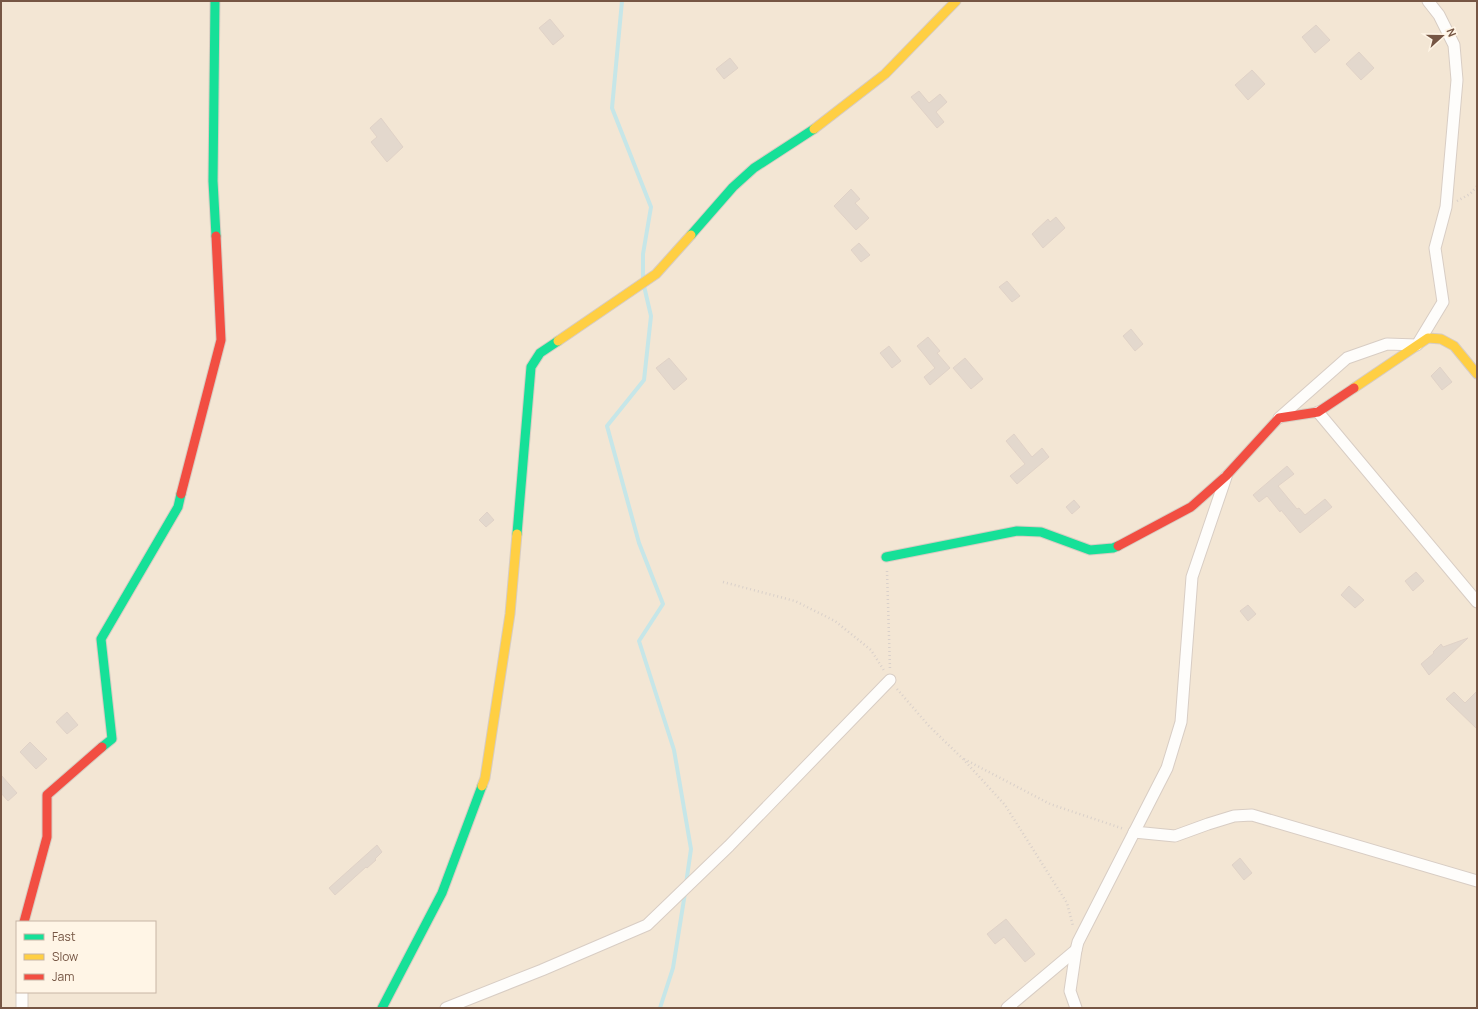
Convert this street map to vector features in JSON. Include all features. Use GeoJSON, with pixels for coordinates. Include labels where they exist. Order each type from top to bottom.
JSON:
{"type":"FeatureCollection","features":[{"type":"Feature","properties":{"kind":"street"},"geometry":{"type":"LineString","coordinates":[[24,921],[47,837],[47,795],[112,739],[101,639],[178,507],[221,340],[213,181],[215,1]]}},
{"type":"Feature","properties":{"kind":"street"},"geometry":{"type":"LineString","coordinates":[[382,1008],[442,893],[485,778],[510,614],[531,368],[540,353],[656,274],[733,187],[754,168],[811,131],[884,74],[956,1]]}},
{"type":"Feature","properties":{"kind":"street"},"geometry":{"type":"LineString","coordinates":[[1417,345],[1443,302],[1435,248],[1446,207],[1457,80],[1454,45],[1439,15],[1428,1]]}},
{"type":"Feature","properties":{"kind":"street"},"geometry":{"type":"LineString","coordinates":[[1279,418],[1318,412],[1428,338],[1442,339],[1454,346],[1477,374]]}},
{"type":"Feature","properties":{"kind":"street"},"geometry":{"type":"LineString","coordinates":[[886,557],[1017,531],[1041,532],[1090,550],[1114,548],[1191,507],[1226,476],[1279,418],[1347,358],[1387,344],[1417,345]]}},
{"type":"Feature","properties":{"kind":"street"},"geometry":{"type":"LineString","coordinates":[[1318,412],[1477,602]]}},
{"type":"Feature","properties":{"kind":"street"},"geometry":{"type":"LineString","coordinates":[[1076,1008],[1070,991],[1077,946],[1167,768],[1181,722],[1192,577],[1226,476]]}},
{"type":"Feature","properties":{"kind":"street"},"geometry":{"type":"LineString","coordinates":[[446,1008],[542,970],[647,925],[729,846],[890,680]]}},
{"type":"Feature","properties":{"kind":"street"},"geometry":{"type":"LineString","coordinates":[[1134,832],[1175,836],[1234,816],[1252,815],[1477,881]]}},
{"type":"Feature","properties":{"kind":"street"},"geometry":{"type":"LineString","coordinates":[[1007,1008],[1077,946]]}},
{"type":"Feature","properties":{"kind":"street"},"geometry":{"type":"LineString","coordinates":[[22,993],[22,1008]]}},
{"type":"Feature","properties":{"kind":"path"},"geometry":{"type":"LineString","coordinates":[[1446,207],[1470,194],[1477,186]]}},
{"type":"Feature","properties":{"kind":"path"},"geometry":{"type":"LineString","coordinates":[[886,557],[888,578],[890,680]]}},
{"type":"Feature","properties":{"kind":"path"},"geometry":{"type":"LineString","coordinates":[[723,582],[795,601],[835,621],[871,650],[890,680],[929,726],[963,759],[1005,805],[1040,858],[1067,903],[1077,946]]}},
{"type":"Feature","properties":{"kind":"path"},"geometry":{"type":"LineString","coordinates":[[963,759],[1050,804],[1134,832]]}},
{"type":"Feature","properties":{"kind":"shaded area"},"geometry":{"type":"Polygon","coordinates":[[[1,1],[1477,1],[1477,1008],[1,1008],[1,1]]]}},
{"type":"Feature","properties":{"kind":"building"},"geometry":{"type":"Polygon","coordinates":[[[550,19],[564,36],[553,45],[539,28],[550,19]]]}},
{"type":"Feature","properties":{"kind":"building"},"geometry":{"type":"Polygon","coordinates":[[[1316,25],[1330,40],[1315,53],[1302,37],[1316,25]]]}},
{"type":"Feature","properties":{"kind":"building"},"geometry":{"type":"Polygon","coordinates":[[[1359,52],[1374,68],[1361,80],[1346,64],[1359,52]]]}},
{"type":"Feature","properties":{"kind":"building"},"geometry":{"type":"Polygon","coordinates":[[[730,58],[738,68],[724,79],[716,69],[730,58]]]}},
{"type":"Feature","properties":{"kind":"building"},"geometry":{"type":"Polygon","coordinates":[[[1252,70],[1265,84],[1248,100],[1235,85],[1252,70]]]}},
{"type":"Feature","properties":{"kind":"building"},"geometry":{"type":"Polygon","coordinates":[[[919,91],[929,103],[940,94],[947,102],[936,112],[944,122],[937,128],[911,97],[919,91]]]}},
{"type":"Feature","properties":{"kind":"building"},"geometry":{"type":"Polygon","coordinates":[[[381,118],[403,147],[387,162],[371,142],[377,137],[370,128],[381,118]]]}},
{"type":"Feature","properties":{"kind":"building"},"geometry":{"type":"Polygon","coordinates":[[[851,189],[860,199],[855,203],[869,218],[856,230],[834,206],[851,189]]]}},
{"type":"Feature","properties":{"kind":"building"},"geometry":{"type":"Polygon","coordinates":[[[1056,217],[1065,228],[1043,248],[1032,234],[1048,219],[1050,222],[1056,217]]]}},
{"type":"Feature","properties":{"kind":"building"},"geometry":{"type":"Polygon","coordinates":[[[859,243],[870,255],[861,262],[851,250],[859,243]]]}},
{"type":"Feature","properties":{"kind":"building"},"geometry":{"type":"Polygon","coordinates":[[[1007,281],[1020,296],[1012,302],[999,287],[1007,281]]]}},
{"type":"Feature","properties":{"kind":"building"},"geometry":{"type":"Polygon","coordinates":[[[1131,329],[1143,344],[1135,351],[1123,336],[1131,329]]]}},
{"type":"Feature","properties":{"kind":"building"},"geometry":{"type":"Polygon","coordinates":[[[928,337],[940,351],[937,353],[950,368],[930,385],[924,377],[935,368],[917,346],[928,337]]]}},
{"type":"Feature","properties":{"kind":"building"},"geometry":{"type":"Polygon","coordinates":[[[889,346],[901,361],[892,368],[880,353],[889,346]]]}},
{"type":"Feature","properties":{"kind":"building"},"geometry":{"type":"Polygon","coordinates":[[[669,358],[687,379],[674,390],[656,368],[669,358]]]}},
{"type":"Feature","properties":{"kind":"building"},"geometry":{"type":"Polygon","coordinates":[[[965,358],[983,379],[971,389],[953,368],[965,358]]]}},
{"type":"Feature","properties":{"kind":"building"},"geometry":{"type":"Polygon","coordinates":[[[1440,367],[1452,382],[1442,390],[1431,376],[1440,367]]]}},
{"type":"Feature","properties":{"kind":"building"},"geometry":{"type":"Polygon","coordinates":[[[1014,434],[1032,457],[1042,448],[1049,457],[1017,484],[1010,476],[1025,464],[1006,441],[1014,434]]]}},
{"type":"Feature","properties":{"kind":"building"},"geometry":{"type":"Polygon","coordinates":[[[1287,466],[1294,474],[1278,486],[1297,509],[1299,508],[1305,515],[1325,499],[1332,507],[1300,533],[1267,496],[1259,502],[1253,495],[1287,466]]]}},
{"type":"Feature","properties":{"kind":"building"},"geometry":{"type":"Polygon","coordinates":[[[1074,500],[1080,507],[1072,514],[1066,507],[1074,500]]]}},
{"type":"Feature","properties":{"kind":"building"},"geometry":{"type":"Polygon","coordinates":[[[487,512],[494,520],[486,527],[479,520],[487,512]]]}},
{"type":"Feature","properties":{"kind":"building"},"geometry":{"type":"Polygon","coordinates":[[[1416,572],[1424,581],[1413,591],[1405,581],[1416,572]]]}},
{"type":"Feature","properties":{"kind":"building"},"geometry":{"type":"Polygon","coordinates":[[[1349,586],[1364,600],[1355,608],[1341,595],[1349,586]]]}},
{"type":"Feature","properties":{"kind":"building"},"geometry":{"type":"Polygon","coordinates":[[[1248,605],[1256,614],[1248,621],[1240,611],[1248,605]]]}},
{"type":"Feature","properties":{"kind":"building"},"geometry":{"type":"Polygon","coordinates":[[[1468,638],[1429,675],[1421,664],[1434,653],[1433,652],[1441,644],[1443,647],[1468,638]]]}},
{"type":"Feature","properties":{"kind":"building"},"geometry":{"type":"Polygon","coordinates":[[[1477,691],[1477,729],[1446,699],[1454,692],[1465,703],[1477,691]]]}},
{"type":"Feature","properties":{"kind":"building"},"geometry":{"type":"Polygon","coordinates":[[[67,712],[78,725],[67,734],[56,722],[67,712]]]}},
{"type":"Feature","properties":{"kind":"building"},"geometry":{"type":"Polygon","coordinates":[[[30,742],[47,759],[36,769],[20,752],[30,742]]]}},
{"type":"Feature","properties":{"kind":"building"},"geometry":{"type":"Polygon","coordinates":[[[1,775],[17,793],[8,801],[1,793],[1,775]]]}},
{"type":"Feature","properties":{"kind":"building"},"geometry":{"type":"Polygon","coordinates":[[[377,845],[382,852],[375,859],[376,860],[335,895],[329,888],[377,845]]]}},
{"type":"Feature","properties":{"kind":"building"},"geometry":{"type":"Polygon","coordinates":[[[1240,858],[1252,873],[1244,880],[1232,865],[1240,858]]]}},
{"type":"Feature","properties":{"kind":"building"},"geometry":{"type":"Polygon","coordinates":[[[1006,919],[1035,954],[1025,962],[1004,937],[995,944],[987,934],[1006,919]]]}},
{"type":"Feature","properties":{"kind":"waterway"},"geometry":{"type":"LineString","coordinates":[[622,1],[612,108],[651,207],[643,254],[643,278]]}},
{"type":"Feature","properties":{"kind":"waterway"},"geometry":{"type":"LineString","coordinates":[[644,286],[651,316],[644,380],[607,426],[639,543],[663,604],[639,641],[674,750],[691,849],[686,884]]}},
{"type":"Feature","properties":{"kind":"waterway"},"geometry":{"type":"LineString","coordinates":[[660,1008],[673,968],[685,893]]}},
{"type":"Feature","properties":{"kind":"traffic: fast"},"geometry":{"type":"LineString","coordinates":[[215,1],[213,181],[216,236]]}},
{"type":"Feature","properties":{"kind":"traffic: fast"},"geometry":{"type":"LineString","coordinates":[[691,235],[733,187],[754,168],[814,129]]}},
{"type":"Feature","properties":{"kind":"traffic: fast"},"geometry":{"type":"LineString","coordinates":[[517,534],[531,367],[540,353],[558,341]]}},
{"type":"Feature","properties":{"kind":"traffic: fast"},"geometry":{"type":"LineString","coordinates":[[102,747],[112,739],[101,639],[178,507],[181,494]]}},
{"type":"Feature","properties":{"kind":"traffic: fast"},"geometry":{"type":"LineString","coordinates":[[886,557],[1017,531],[1041,532],[1090,550],[1113,548],[1118,546]]}},
{"type":"Feature","properties":{"kind":"traffic: fast"},"geometry":{"type":"LineString","coordinates":[[382,1008],[442,893],[482,786]]}},
{"type":"Feature","properties":{"kind":"traffic: slow"},"geometry":{"type":"LineString","coordinates":[[814,129],[885,74],[956,1]]}},
{"type":"Feature","properties":{"kind":"traffic: slow"},"geometry":{"type":"LineString","coordinates":[[558,341],[656,274],[691,235]]}},
{"type":"Feature","properties":{"kind":"traffic: slow"},"geometry":{"type":"LineString","coordinates":[[1354,388],[1428,338],[1441,339],[1454,346],[1477,374]]}},
{"type":"Feature","properties":{"kind":"traffic: slow"},"geometry":{"type":"LineString","coordinates":[[482,786],[485,778],[510,614],[517,534]]}},
{"type":"Feature","properties":{"kind":"traffic: jam"},"geometry":{"type":"LineString","coordinates":[[181,494],[221,340],[216,236]]}},
{"type":"Feature","properties":{"kind":"traffic: jam"},"geometry":{"type":"LineString","coordinates":[[1118,546],[1191,507],[1226,476],[1279,418],[1318,412],[1354,388]]}},
{"type":"Feature","properties":{"kind":"traffic: jam"},"geometry":{"type":"LineString","coordinates":[[24,921],[47,837],[47,795],[102,747]]}}]}
